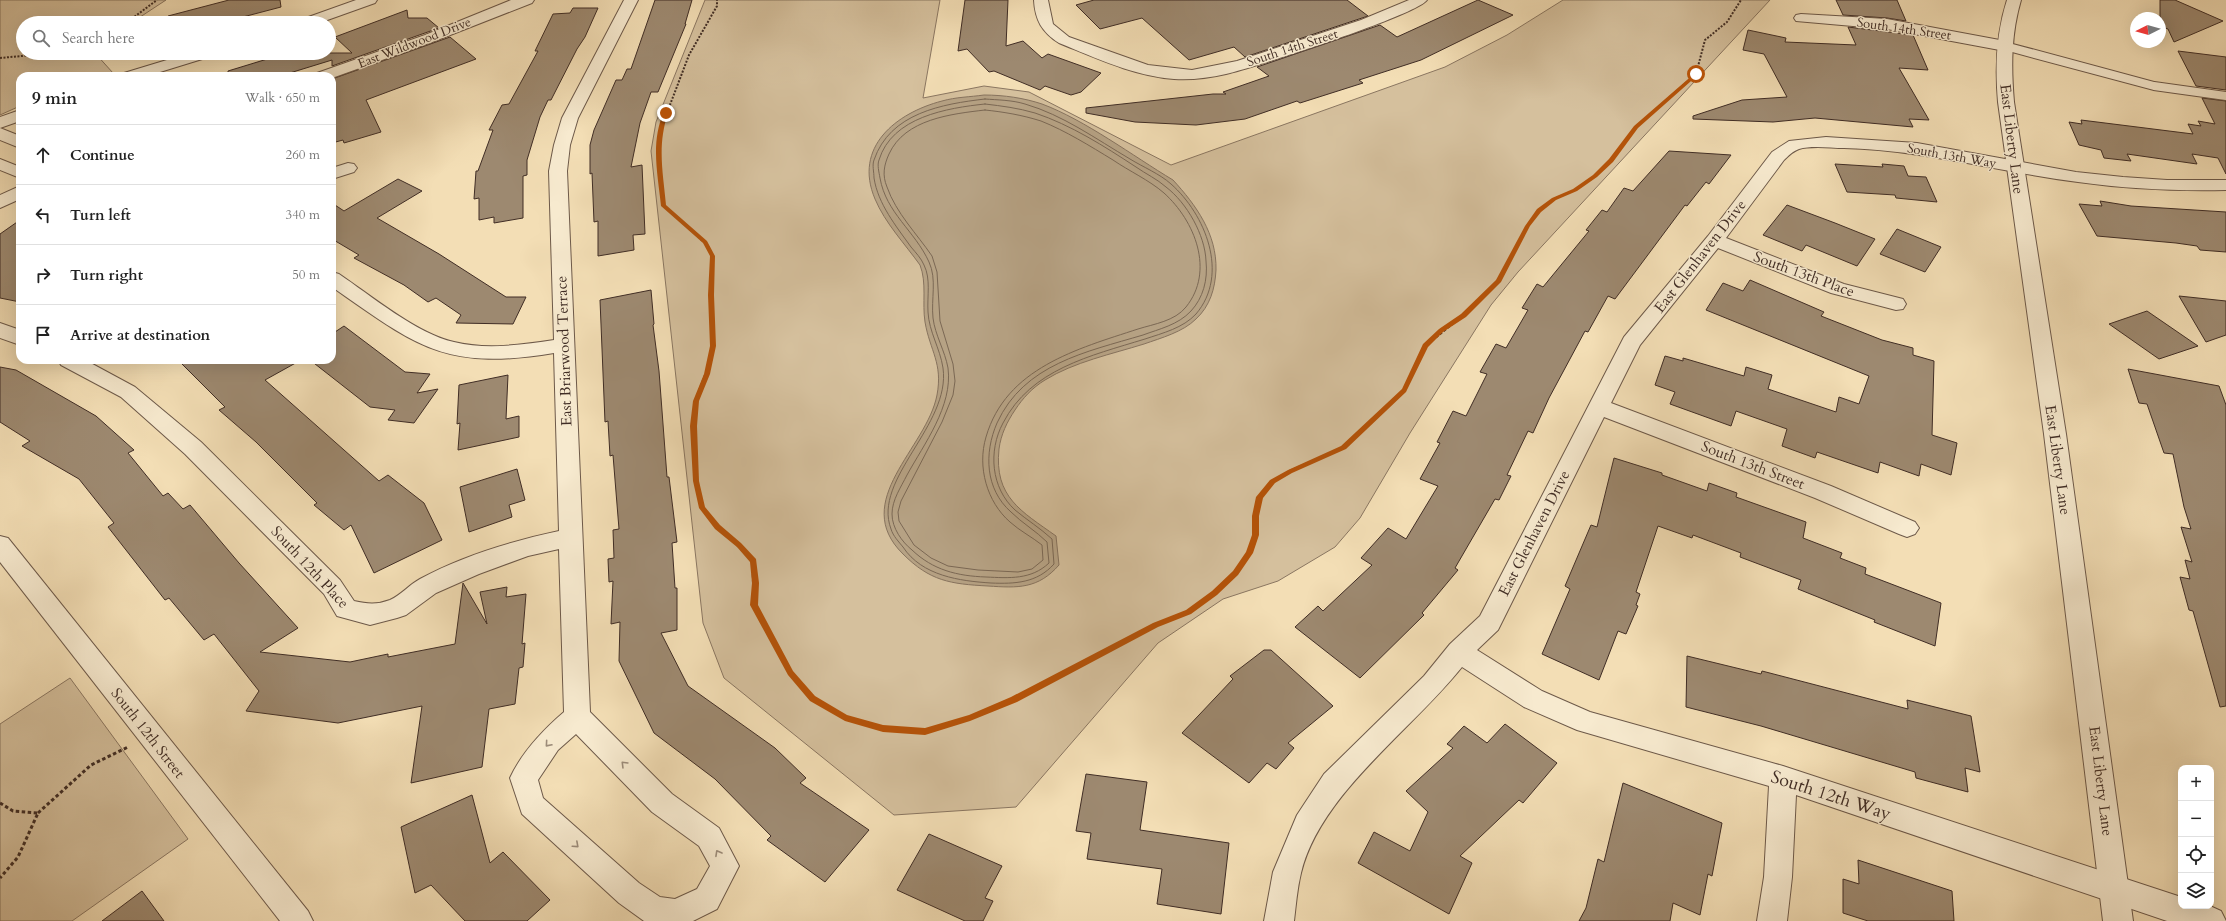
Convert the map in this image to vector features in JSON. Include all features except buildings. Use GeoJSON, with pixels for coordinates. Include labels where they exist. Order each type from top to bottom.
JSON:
{"type":"FeatureCollection","features":[{"type":"Feature","properties":{"kind":"street"},"geometry":{"type":"LineString","coordinates":[[325,16],[370,0]]}},
{"type":"Feature","properties":{"kind":"street","name":"East Wildwood Drive"},"geometry":{"type":"LineString","coordinates":[[333,72],[430,38],[504,7],[527,0]]}},
{"type":"Feature","properties":{"kind":"street","name":"East Briarwood Terrace"},"geometry":{"type":"LineString","coordinates":[[577,717],[558,171],[562,145],[570,118],[631,0]]}},
{"type":"Feature","properties":{"kind":"street","name":"South 14th Street"},"geometry":{"type":"LineString","coordinates":[[1041,0],[1044,23],[1064,40],[1123,62],[1160,72],[1188,75],[1219,71],[1383,17],[1420,0]]}},
{"type":"Feature","properties":{"kind":"street","name":"East Liberty Lane"},"geometry":{"type":"LineString","coordinates":[[2014,0],[2006,28],[2004,46],[2003,64],[2006,102],[2055,434],[2118,921]]}},
{"type":"Feature","properties":{"kind":"street","name":"South 14th Street"},"geometry":{"type":"LineString","coordinates":[[1802,18],[1886,24],[2004,46]]}},
{"type":"Feature","properties":{"kind":"street"},"geometry":{"type":"LineString","coordinates":[[143,72],[184,60]]}},
{"type":"Feature","properties":{"kind":"street"},"geometry":{"type":"LineString","coordinates":[[0,124],[16,117]]}},
{"type":"Feature","properties":{"kind":"street"},"geometry":{"type":"LineString","coordinates":[[0,133],[16,142]]}},
{"type":"Feature","properties":{"kind":"street","name":"South 13th Way"},"geometry":{"type":"LineString","coordinates":[[1797,144],[1839,143],[1897,146],[1934,150],[2053,174],[2145,185],[2226,185]]}},
{"type":"Feature","properties":{"kind":"street","name":"East Glenhaven Drive"},"geometry":{"type":"LineString","coordinates":[[1279,921],[1287,872],[1307,824],[1334,783],[1433,684],[1459,652],[1489,623],[1631,342],[1715,240],[1778,156],[1797,144]]}},
{"type":"Feature","properties":{"kind":"street"},"geometry":{"type":"LineString","coordinates":[[0,164],[16,156]]}},
{"type":"Feature","properties":{"kind":"street"},"geometry":{"type":"LineString","coordinates":[[0,164],[16,170]]}},
{"type":"Feature","properties":{"kind":"street"},"geometry":{"type":"LineString","coordinates":[[0,202],[16,192]]}},
{"type":"Feature","properties":{"kind":"street","name":"South 13th Place"},"geometry":{"type":"LineString","coordinates":[[1715,240],[1838,289],[1896,304]]}},
{"type":"Feature","properties":{"kind":"street"},"geometry":{"type":"LineString","coordinates":[[336,281],[422,337],[450,349],[505,353],[563,345]]}},
{"type":"Feature","properties":{"kind":"street"},"geometry":{"type":"LineString","coordinates":[[0,330],[16,336]]}},
{"type":"Feature","properties":{"kind":"street","name":"South 12th Place"},"geometry":{"type":"LineString","coordinates":[[76,364],[128,392],[193,448],[332,587],[346,610],[370,615],[397,608],[428,586],[471,567],[526,547],[571,538]]}},
{"type":"Feature","properties":{"kind":"street","name":"South 13th Street"},"geometry":{"type":"LineString","coordinates":[[1598,406],[1823,492],[1907,528]]}},
{"type":"Feature","properties":{"kind":"street","name":"South 12th Street"},"geometry":{"type":"LineString","coordinates":[[0,545],[298,921]]}},
{"type":"Feature","properties":{"kind":"street","name":"South 12th Way"},"geometry":{"type":"LineString","coordinates":[[1459,652],[1533,699],[1586,722],[1783,778],[2114,890],[2211,921]]}},
{"type":"Feature","properties":{"kind":"street"},"geometry":{"type":"LineString","coordinates":[[577,717],[662,803],[709,837],[725,866],[707,899],[676,914],[655,911],[629,893],[532,805],[524,778],[549,742],[577,717]]}},
{"type":"Feature","properties":{"kind":"street"},"geometry":{"type":"LineString","coordinates":[[1772,921],[1779,862],[1783,778]]}},
{"type":"Feature","properties":{"kind":"lane"},"geometry":{"type":"LineString","coordinates":[[2004,46],[2154,86],[2226,96]]}},
{"type":"Feature","properties":{"kind":"path"},"geometry":{"type":"LineString","coordinates":[[135,16],[157,0]]}},
{"type":"Feature","properties":{"kind":"path"},"geometry":{"type":"LineString","coordinates":[[717,0],[717,6],[697,37],[680,74],[660,131],[658,150],[664,206],[705,242],[712,256],[711,295],[713,346],[707,374],[696,401],[694,426],[696,481],[702,508],[717,527],[739,545],[753,561],[755,583],[754,605],[756,610],[791,673],[812,698],[845,718],[883,728],[925,731],[970,718],[1014,699],[1156,625],[1189,612],[1215,593],[1236,573],[1249,553],[1256,535],[1256,516],[1260,497],[1272,482],[1290,471],[1343,448],[1404,391],[1425,346],[1441,331],[1464,316],[1499,281],[1527,226],[1539,211],[1554,199],[1575,190],[1595,176],[1611,160],[1636,127],[1696,74],[1701,66],[1703,44],[1709,35],[1729,19],[1733,9],[1741,0]]}},
{"type":"Feature","properties":{"kind":"path"},"geometry":{"type":"LineString","coordinates":[[0,58],[16,57]]}},
{"type":"Feature","properties":{"kind":"path"},"geometry":{"type":"LineString","coordinates":[[0,878],[18,857],[38,813],[91,765],[151,737]]}},
{"type":"Feature","properties":{"kind":"path"},"geometry":{"type":"LineString","coordinates":[[0,803],[6,809],[14,812],[38,813]]}},
{"type":"Feature","properties":{"kind":"shaded area"},"geometry":{"type":"Polygon","coordinates":[[[0,0],[166,0],[142,16],[16,16],[16,60],[101,60],[112,72],[16,72],[16,108],[0,115],[0,0]]]}},
{"type":"Feature","properties":{"kind":"shaded area"},"geometry":{"type":"Polygon","coordinates":[[[705,0],[940,0],[923,98],[984,86],[1029,92],[1171,165],[1445,67],[1507,35],[1563,0],[1770,0],[1518,272],[1491,305],[1410,433],[1360,518],[1335,547],[1278,581],[1223,599],[1158,643],[1016,807],[894,815],[724,678],[703,623],[651,151],[656,122],[705,0]]]}},
{"type":"Feature","properties":{"kind":"shaded area"},"geometry":{"type":"Polygon","coordinates":[[[70,678],[188,839],[72,921],[0,921],[0,724],[70,678]]]}},
{"type":"Feature","properties":{"kind":"water"},"geometry":{"type":"Polygon","coordinates":[[[984,95],[1006,96],[1035,102],[1058,111],[1109,139],[1173,180],[1190,200],[1204,221],[1213,244],[1216,270],[1211,297],[1205,309],[1191,324],[1164,337],[1093,359],[1056,374],[1040,383],[1032,390],[1021,401],[1012,415],[1001,438],[999,449],[1001,479],[1012,501],[1032,519],[1056,536],[1059,565],[1043,579],[1035,583],[1018,587],[962,584],[941,579],[922,570],[903,554],[889,534],[884,514],[887,494],[896,474],[920,435],[930,415],[937,395],[938,374],[935,357],[925,322],[924,286],[920,265],[879,208],[870,180],[870,163],[874,148],[883,135],[909,114],[942,101],[984,95]]]}},
{"type":"Feature","properties":{"kind":"route"},"geometry":{"type":"LineString","coordinates":[[666,113],[660,131],[658,150],[664,206],[705,242],[712,256],[711,320],[713,346],[707,374],[696,401],[694,426],[696,481],[702,508],[717,527],[739,545],[753,561],[755,583],[754,605],[760,620],[776,644],[791,673],[812,698],[845,718],[883,728],[925,731],[970,718],[1052,681],[1156,625],[1189,612],[1215,593],[1236,573],[1249,553],[1256,535],[1256,516],[1260,497],[1272,482],[1290,471],[1319,460],[1343,448],[1404,391],[1425,346],[1441,331],[1464,316],[1499,281],[1509,263],[1517,243],[1527,226],[1539,211],[1554,199],[1575,190],[1595,176],[1611,160],[1636,127],[1682,88],[1696,74]]}}]}
